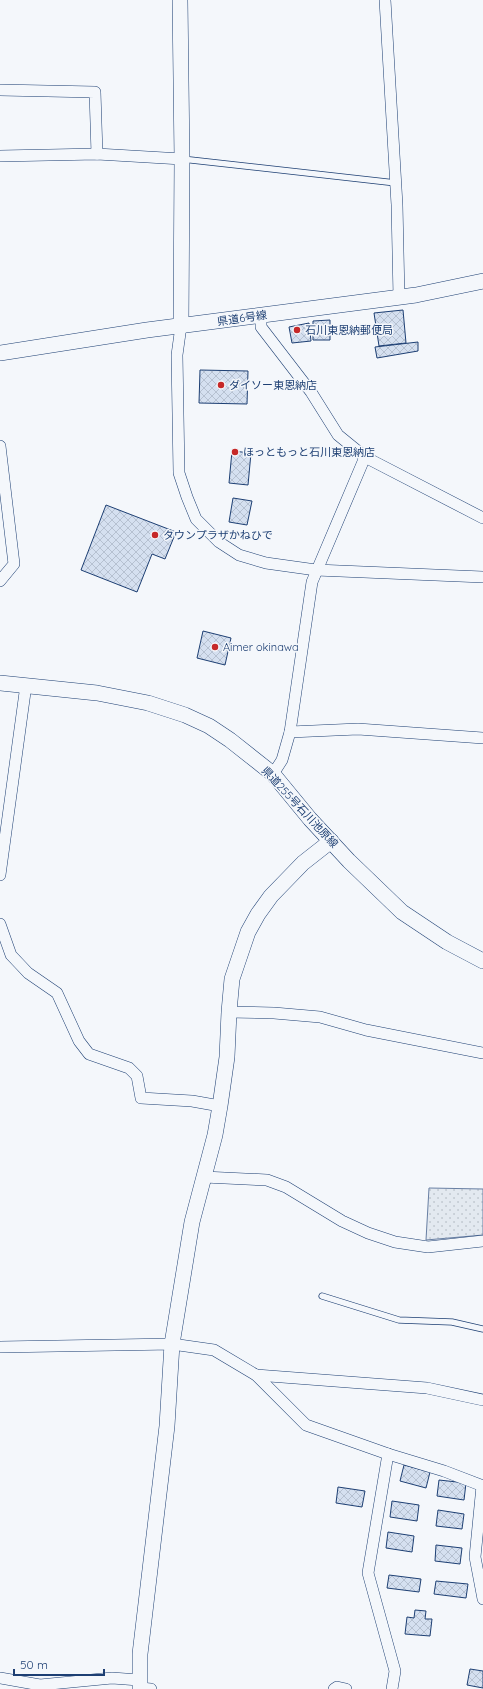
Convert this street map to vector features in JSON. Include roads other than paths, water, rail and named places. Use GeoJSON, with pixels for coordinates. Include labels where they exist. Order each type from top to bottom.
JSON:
{"type":"FeatureCollection","features":[{"type":"Feature","properties":{"kind":"street"},"geometry":{"type":"LineString","coordinates":[[180,0],[182,159],[181,326],[177,355],[179,472],[186,497],[196,519],[219,542],[239,555],[266,563],[316,570],[483,577]]}},
{"type":"Feature","properties":{"kind":"street"},"geometry":{"type":"LineString","coordinates":[[385,0],[396,183],[399,297]]}},
{"type":"Feature","properties":{"kind":"street"},"geometry":{"type":"LineString","coordinates":[[0,90],[95,92],[97,154]]}},
{"type":"Feature","properties":{"kind":"street"},"geometry":{"type":"LineString","coordinates":[[0,156],[97,154],[182,159]]}},
{"type":"Feature","properties":{"kind":"street","name":"県道6号線"},"geometry":{"type":"LineString","coordinates":[[0,352],[261,315],[416,295],[483,281]]}},
{"type":"Feature","properties":{"kind":"street"},"geometry":{"type":"LineString","coordinates":[[261,315],[261,327],[310,392],[338,435],[365,457],[483,518]]}},
{"type":"Feature","properties":{"kind":"street"},"geometry":{"type":"LineString","coordinates":[[0,446],[14,564],[0,581]]}},
{"type":"Feature","properties":{"kind":"street"},"geometry":{"type":"LineString","coordinates":[[273,774],[282,760],[290,732],[312,582],[365,457]]}},
{"type":"Feature","properties":{"kind":"street","name":"県道255号石川池原線"},"geometry":{"type":"LineString","coordinates":[[0,683],[98,693],[148,704],[185,715],[209,726],[230,740],[273,774],[349,861],[402,912],[447,942],[483,961]]}},
{"type":"Feature","properties":{"kind":"street"},"geometry":{"type":"LineString","coordinates":[[0,875],[26,685]]}},
{"type":"Feature","properties":{"kind":"street"},"geometry":{"type":"LineString","coordinates":[[290,732],[358,729],[483,738]]}},
{"type":"Feature","properties":{"kind":"street"},"geometry":{"type":"LineString","coordinates":[[0,1678],[40,1685],[112,1678],[142,1686],[140,1654],[167,1426],[172,1344],[192,1222],[215,1135],[220,1106],[227,1057],[232,979],[248,932],[258,914],[271,896],[303,863],[331,841]]}},
{"type":"Feature","properties":{"kind":"street"},"geometry":{"type":"LineString","coordinates":[[0,924],[11,955],[28,973],[57,993],[79,1041],[89,1054],[129,1068],[137,1076],[141,1098],[192,1101],[220,1106]]}},
{"type":"Feature","properties":{"kind":"street"},"geometry":{"type":"LineString","coordinates":[[229,1012],[274,1013],[320,1017],[366,1030],[483,1053]]}},
{"type":"Feature","properties":{"kind":"street"},"geometry":{"type":"LineString","coordinates":[[204,1177],[267,1180],[286,1187],[342,1221],[368,1233],[395,1242],[428,1247],[483,1241]]}},
{"type":"Feature","properties":{"kind":"street"},"geometry":{"type":"LineString","coordinates":[[0,1347],[172,1344],[214,1350],[256,1375],[306,1425],[388,1454],[444,1471],[482,1486],[475,1557],[483,1599]]}},
{"type":"Feature","properties":{"kind":"street"},"geometry":{"type":"LineString","coordinates":[[256,1375],[427,1388],[483,1400]]}},
{"type":"Feature","properties":{"kind":"street"},"geometry":{"type":"LineString","coordinates":[[388,1454],[368,1573],[395,1671],[392,1689]]}},
{"type":"Feature","properties":{"kind":"street"},"geometry":{"type":"LineString","coordinates":[[334,1689],[337,1687],[346,1689]]}},
{"type":"Feature","properties":{"kind":"lane"},"geometry":{"type":"LineString","coordinates":[[182,159],[396,183]]}},
{"type":"Feature","properties":{"kind":"lane"},"geometry":{"type":"LineString","coordinates":[[322,1296],[400,1320],[452,1322],[483,1329]]}},
{"type":"Feature","properties":{"kind":"place","name":"石川東恩納郵便局"},"geometry":{"type":"Point","coordinates":[297,330]}},
{"type":"Feature","properties":{"kind":"place","name":"ダイソー東恩納店"},"geometry":{"type":"Point","coordinates":[221,385]}},
{"type":"Feature","properties":{"kind":"place","name":"ほっともっと石川東恩納店"},"geometry":{"type":"Point","coordinates":[235,452]}},
{"type":"Feature","properties":{"kind":"place","name":"タウンプラザかねひで"},"geometry":{"type":"Point","coordinates":[155,535]}},
{"type":"Feature","properties":{"kind":"place","name":"Aimer okinawa"},"geometry":{"type":"Point","coordinates":[215,647]}}]}
